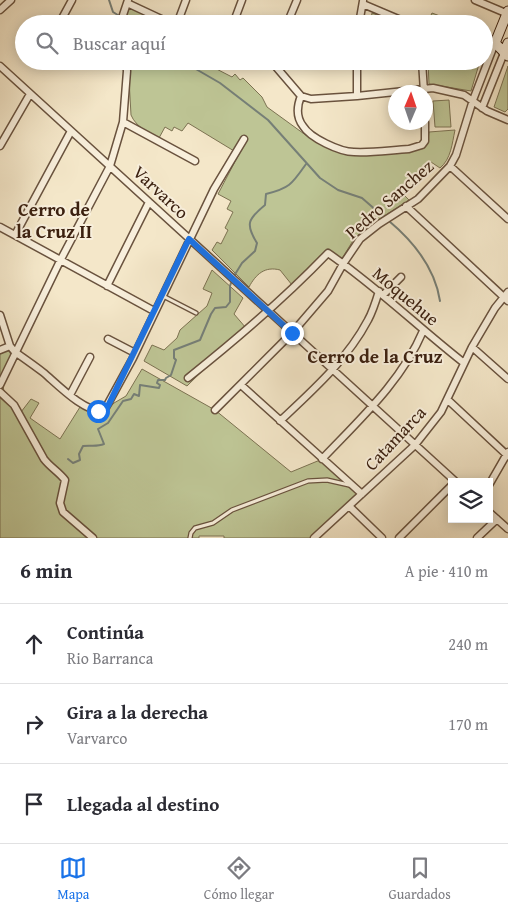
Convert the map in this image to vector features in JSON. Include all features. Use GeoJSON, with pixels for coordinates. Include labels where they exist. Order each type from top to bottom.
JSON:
{"type":"FeatureCollection","features":[{"type":"Feature","properties":{"kind":"main road"},"geometry":{"type":"LineString","coordinates":[[506,54],[495,43],[508,13]]}},
{"type":"Feature","properties":{"kind":"main road"},"geometry":{"type":"LineString","coordinates":[[506,54],[508,43]]}},
{"type":"Feature","properties":{"kind":"street"},"geometry":{"type":"LineString","coordinates":[[0,10],[11,0]]}},
{"type":"Feature","properties":{"kind":"street"},"geometry":{"type":"LineString","coordinates":[[64,15],[72,0]]}},
{"type":"Feature","properties":{"kind":"street"},"geometry":{"type":"LineString","coordinates":[[180,15],[186,0]]}},
{"type":"Feature","properties":{"kind":"street"},"geometry":{"type":"LineString","coordinates":[[236,15],[242,0]]}},
{"type":"Feature","properties":{"kind":"street"},"geometry":{"type":"LineString","coordinates":[[290,15],[296,0]]}},
{"type":"Feature","properties":{"kind":"street"},"geometry":{"type":"LineString","coordinates":[[476,0],[508,13]]}},
{"type":"Feature","properties":{"kind":"street"},"geometry":{"type":"LineString","coordinates":[[123,15],[128,1],[155,15]]}},
{"type":"Feature","properties":{"kind":"street"},"geometry":{"type":"LineString","coordinates":[[361,15],[363,2],[391,15]]}},
{"type":"Feature","properties":{"kind":"street","name":"Pedro Sanchez"},"geometry":{"type":"LineString","coordinates":[[493,48],[495,43]]}},
{"type":"Feature","properties":{"kind":"street"},"geometry":{"type":"LineString","coordinates":[[482,108],[506,54]]}},
{"type":"Feature","properties":{"kind":"street","name":"Varvarco"},"geometry":{"type":"LineString","coordinates":[[0,66],[451,478]]}},
{"type":"Feature","properties":{"kind":"street"},"geometry":{"type":"LineString","coordinates":[[0,385],[13,349],[110,166],[123,122],[127,70]]}},
{"type":"Feature","properties":{"kind":"street"},"geometry":{"type":"LineString","coordinates":[[279,70],[301,96],[311,98],[388,93]]}},
{"type":"Feature","properties":{"kind":"street"},"geometry":{"type":"LineString","coordinates":[[357,70],[357,96]]}},
{"type":"Feature","properties":{"kind":"street"},"geometry":{"type":"LineString","coordinates":[[423,70],[424,85]]}},
{"type":"Feature","properties":{"kind":"street","name":"Pedro Sanchez"},"geometry":{"type":"LineString","coordinates":[[215,410],[292,333],[328,291],[360,239],[379,224],[418,199],[450,166],[456,155],[485,70]]}},
{"type":"Feature","properties":{"kind":"street"},"geometry":{"type":"LineString","coordinates":[[433,88],[456,92],[473,100],[482,108],[508,120]]}},
{"type":"Feature","properties":{"kind":"street"},"geometry":{"type":"LineString","coordinates":[[0,146],[30,94]]}},
{"type":"Feature","properties":{"kind":"street"},"geometry":{"type":"LineString","coordinates":[[301,96],[298,104],[298,113],[303,127],[312,135],[340,149],[353,152],[409,149],[422,145],[425,141],[426,130]]}},
{"type":"Feature","properties":{"kind":"street"},"geometry":{"type":"LineString","coordinates":[[123,122],[195,160]]}},
{"type":"Feature","properties":{"kind":"street"},"geometry":{"type":"LineString","coordinates":[[15,235],[71,131]]}},
{"type":"Feature","properties":{"kind":"street"},"geometry":{"type":"LineString","coordinates":[[0,315],[13,349],[70,395],[93,410],[104,411],[135,353],[214,188],[244,139]]}},
{"type":"Feature","properties":{"kind":"street"},"geometry":{"type":"LineString","coordinates":[[450,166],[507,217]]}},
{"type":"Feature","properties":{"kind":"street"},"geometry":{"type":"LineString","coordinates":[[107,286],[149,202]]}},
{"type":"Feature","properties":{"kind":"street"},"geometry":{"type":"LineString","coordinates":[[406,206],[507,296]]}},
{"type":"Feature","properties":{"kind":"street"},"geometry":{"type":"LineString","coordinates":[[0,227],[154,311]]}},
{"type":"Feature","properties":{"kind":"street","name":"Moquehue"},"geometry":{"type":"LineString","coordinates":[[267,311],[299,283],[328,253],[381,293],[423,331],[464,364]]}},
{"type":"Feature","properties":{"kind":"street"},"geometry":{"type":"LineString","coordinates":[[280,420],[332,370],[359,335],[381,293],[401,277]]}},
{"type":"Feature","properties":{"kind":"street","name":"Catamarca"},"geometry":{"type":"LineString","coordinates":[[314,538],[415,445],[441,412],[472,347],[495,308],[507,296]]}},
{"type":"Feature","properties":{"kind":"street"},"geometry":{"type":"LineString","coordinates":[[188,378],[248,330],[267,311]]}},
{"type":"Feature","properties":{"kind":"street"},"geometry":{"type":"LineString","coordinates":[[322,459],[372,406],[405,366],[423,331]]}},
{"type":"Feature","properties":{"kind":"street"},"geometry":{"type":"LineString","coordinates":[[108,338],[135,353]]}},
{"type":"Feature","properties":{"kind":"street"},"geometry":{"type":"LineString","coordinates":[[472,347],[508,379]]}},
{"type":"Feature","properties":{"kind":"street"},"geometry":{"type":"LineString","coordinates":[[0,350],[13,349]]}},
{"type":"Feature","properties":{"kind":"street"},"geometry":{"type":"LineString","coordinates":[[70,395],[90,357]]}},
{"type":"Feature","properties":{"kind":"street"},"geometry":{"type":"LineString","coordinates":[[241,385],[362,494]]}},
{"type":"Feature","properties":{"kind":"street"},"geometry":{"type":"LineString","coordinates":[[0,392],[14,405],[50,468],[65,480],[60,503],[62,512],[93,538]]}},
{"type":"Feature","properties":{"kind":"street"},"geometry":{"type":"LineString","coordinates":[[448,400],[508,454],[493,478]]}},
{"type":"Feature","properties":{"kind":"street"},"geometry":{"type":"LineString","coordinates":[[399,538],[448,489]]}},
{"type":"Feature","properties":{"kind":"street"},"geometry":{"type":"LineString","coordinates":[[349,506],[382,538]]}},
{"type":"Feature","properties":{"kind":"street"},"geometry":{"type":"LineString","coordinates":[[493,516],[508,529]]}},
{"type":"Feature","properties":{"kind":"street"},"geometry":{"type":"LineString","coordinates":[[477,538],[497,519]]}},
{"type":"Feature","properties":{"kind":"lane"},"geometry":{"type":"LineString","coordinates":[[162,295],[196,313]]}},
{"type":"Feature","properties":{"kind":"lane"},"geometry":{"type":"LineString","coordinates":[[190,538],[195,528],[213,523],[232,510],[308,481],[327,480],[354,487]]}},
{"type":"Feature","properties":{"kind":"green space"},"geometry":{"type":"Polygon","coordinates":[[[128,5],[148,15],[126,15],[128,5]]]}},
{"type":"Feature","properties":{"kind":"green space"},"geometry":{"type":"Polygon","coordinates":[[[508,66],[508,109],[505,112],[494,107],[508,66]]]}},
{"type":"Feature","properties":{"kind":"green space"},"geometry":{"type":"Polygon","coordinates":[[[128,70],[218,70],[232,77],[235,74],[240,80],[243,78],[262,97],[267,107],[307,136],[332,150],[411,151],[428,140],[429,132],[455,130],[451,151],[444,164],[440,168],[431,162],[399,190],[409,200],[364,229],[354,239],[341,260],[329,251],[292,285],[280,270],[270,269],[258,275],[249,287],[212,250],[217,242],[221,244],[228,230],[225,228],[233,212],[227,209],[231,201],[218,194],[239,154],[188,123],[182,131],[174,127],[172,131],[165,127],[159,138],[139,126],[131,115],[128,70]]]}},
{"type":"Feature","properties":{"kind":"green space"},"geometry":{"type":"Polygon","coordinates":[[[428,70],[477,70],[471,91],[429,84],[428,70]]]}},
{"type":"Feature","properties":{"kind":"green space"},"geometry":{"type":"Polygon","coordinates":[[[449,100],[451,127],[435,127],[433,101],[449,100]]]}},
{"type":"Feature","properties":{"kind":"green space"},"geometry":{"type":"Polygon","coordinates":[[[212,270],[243,298],[234,314],[246,328],[187,386],[144,361],[152,345],[164,350],[177,338],[180,330],[207,306],[212,293],[203,289],[212,270]]]}},
{"type":"Feature","properties":{"kind":"green space"},"geometry":{"type":"Polygon","coordinates":[[[9,350],[14,363],[3,385],[4,392],[17,404],[21,412],[31,399],[39,403],[30,418],[60,439],[80,407],[96,415],[104,414],[114,403],[126,396],[142,369],[215,410],[291,472],[320,460],[360,494],[311,538],[224,538],[224,536],[199,536],[199,538],[0,538],[0,354],[9,350]]]}},
{"type":"Feature","properties":{"kind":"waterway"},"geometry":{"type":"LineString","coordinates":[[109,0],[113,12],[118,15]]}},
{"type":"Feature","properties":{"kind":"waterway"},"geometry":{"type":"LineString","coordinates":[[198,70],[220,83],[268,120],[320,178],[338,190],[362,198],[385,218]]}},
{"type":"Feature","properties":{"kind":"waterway"},"geometry":{"type":"LineString","coordinates":[[234,276],[242,263],[255,251],[257,243],[251,231],[250,222],[255,214],[265,205],[266,194],[286,187],[306,164]]}},
{"type":"Feature","properties":{"kind":"waterway"},"geometry":{"type":"LineString","coordinates":[[389,221],[422,256],[433,278],[440,301]]}},
{"type":"Feature","properties":{"kind":"waterway"},"geometry":{"type":"LineString","coordinates":[[68,459],[73,463],[80,460],[79,454],[83,446],[104,444],[98,429],[108,423],[123,401],[131,399],[134,394],[139,396],[140,385],[159,388],[158,380],[165,380],[171,375],[176,360],[174,358],[174,350],[200,340],[215,308],[226,307],[230,302],[231,283]]}},
{"type":"Feature","properties":{"kind":"district","name":"Cerro de la Cruz II"},"geometry":{"type":"Point","coordinates":[54,220]}},
{"type":"Feature","properties":{"kind":"district","name":"Cerro de la Cruz"},"geometry":{"type":"Point","coordinates":[375,356]}},
{"type":"Feature","properties":{"kind":"route"},"geometry":{"type":"LineString","coordinates":[[98,411],[104,411],[108,406],[133,358],[189,239],[292,333]]}}]}
